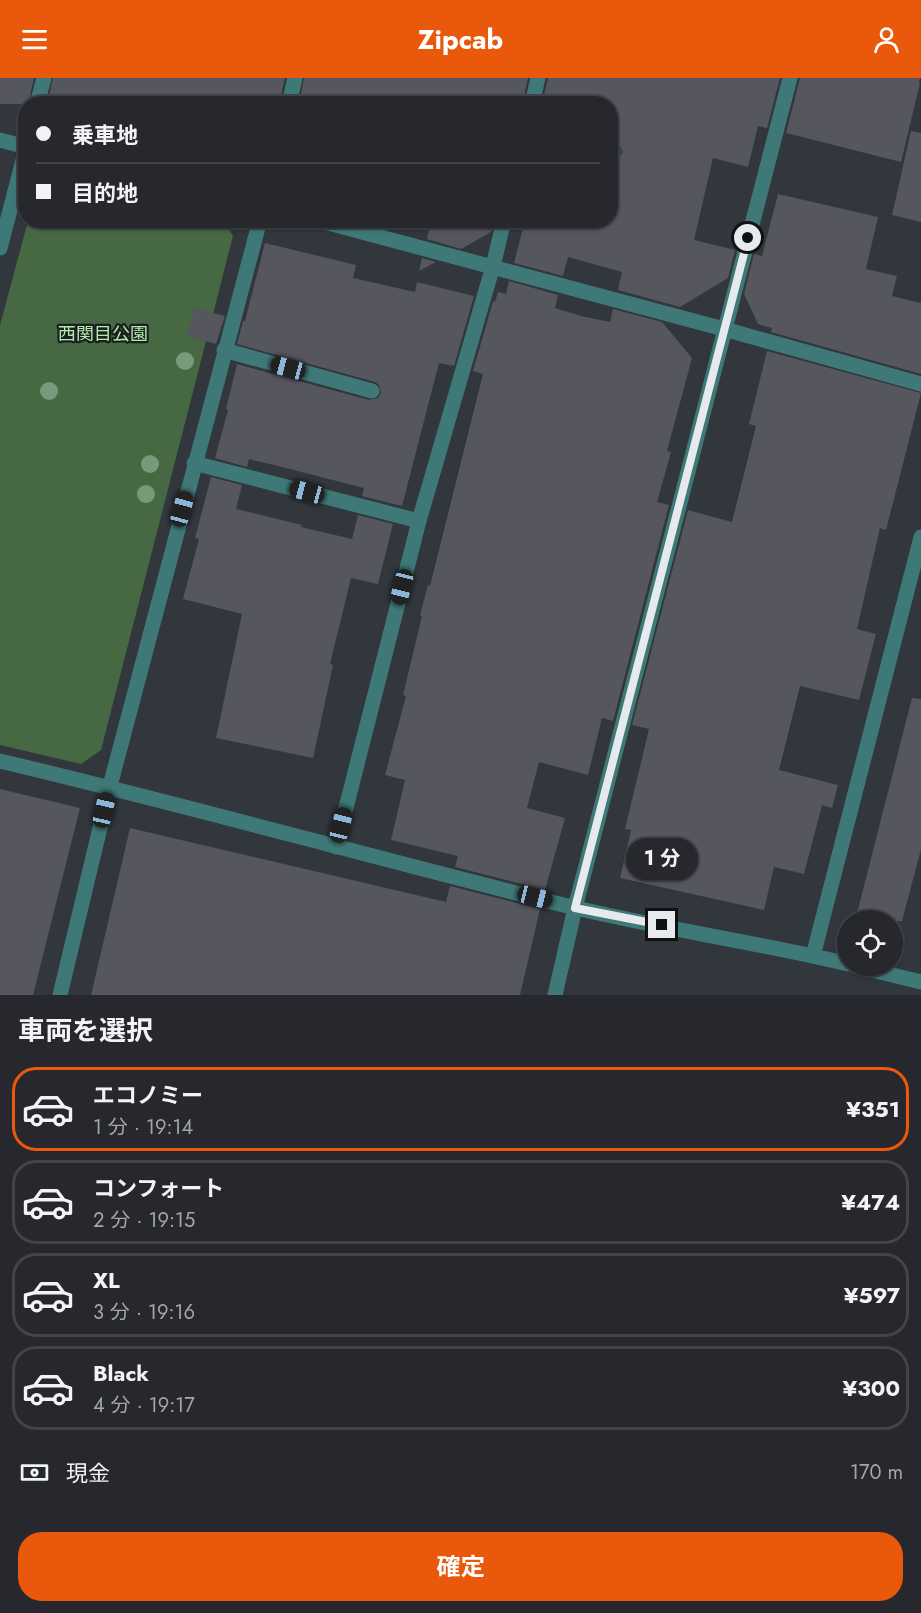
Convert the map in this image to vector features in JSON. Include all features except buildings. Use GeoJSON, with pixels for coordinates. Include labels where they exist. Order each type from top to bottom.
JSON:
{"type":"FeatureCollection","features":[{"type":"Feature","properties":{"kind":"street"},"geometry":{"type":"LineString","coordinates":[[39,96],[44,78]]}},
{"type":"Feature","properties":{"kind":"street"},"geometry":{"type":"LineString","coordinates":[[291,96],[295,78]]}},
{"type":"Feature","properties":{"kind":"street"},"geometry":{"type":"LineString","coordinates":[[534,96],[538,78]]}},
{"type":"Feature","properties":{"kind":"street"},"geometry":{"type":"LineString","coordinates":[[555,995],[575,908],[790,78]]}},
{"type":"Feature","properties":{"kind":"street"},"geometry":{"type":"LineString","coordinates":[[0,140],[18,146]]}},
{"type":"Feature","properties":{"kind":"street"},"geometry":{"type":"LineString","coordinates":[[0,248],[18,179]]}},
{"type":"Feature","properties":{"kind":"street"},"geometry":{"type":"LineString","coordinates":[[60,995],[110,786],[258,228]]}},
{"type":"Feature","properties":{"kind":"street"},"geometry":{"type":"LineString","coordinates":[[378,228],[493,266],[921,384]]}},
{"type":"Feature","properties":{"kind":"street"},"geometry":{"type":"LineString","coordinates":[[336,847],[419,521],[502,228]]}},
{"type":"Feature","properties":{"kind":"street"},"geometry":{"type":"LineString","coordinates":[[224,350],[372,391]]}},
{"type":"Feature","properties":{"kind":"street"},"geometry":{"type":"LineString","coordinates":[[194,463],[419,521]]}},
{"type":"Feature","properties":{"kind":"street"},"geometry":{"type":"LineString","coordinates":[[813,956],[921,537]]}},
{"type":"Feature","properties":{"kind":"street"},"geometry":{"type":"LineString","coordinates":[[0,760],[110,786],[575,908],[837,961]]}},
{"type":"Feature","properties":{"kind":"street"},"geometry":{"type":"LineString","coordinates":[[896,976],[921,982]]}},
{"type":"Feature","properties":{"kind":"green space","name":"西関目公園"},"geometry":{"type":"Polygon","coordinates":[[[26,228],[228,228],[233,236],[101,750],[81,764],[0,745],[0,325],[26,228]]]}},
{"type":"Feature","properties":{"kind":"route"},"geometry":{"type":"LineString","coordinates":[[662,925],[575,908],[748,238]]}}]}
